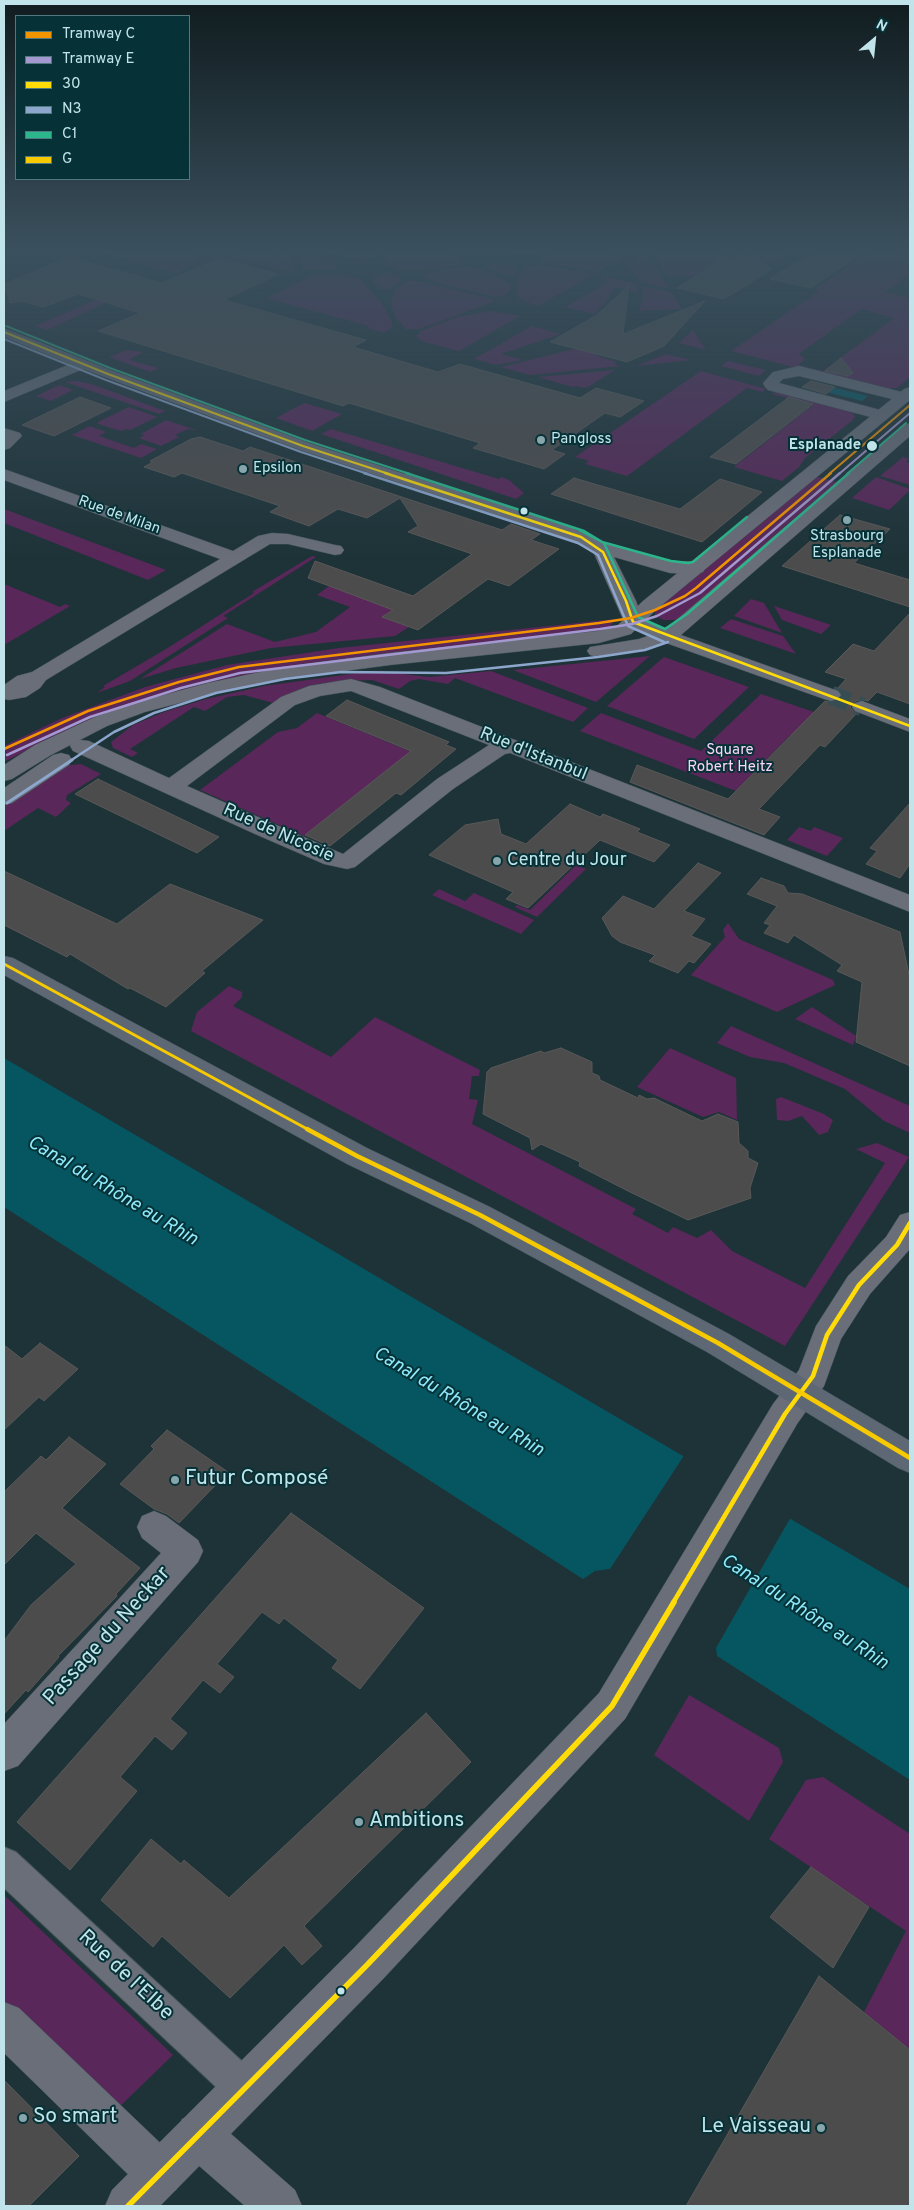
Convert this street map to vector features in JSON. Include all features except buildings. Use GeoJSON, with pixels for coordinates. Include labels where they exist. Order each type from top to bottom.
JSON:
{"type":"FeatureCollection","features":[{"type":"Feature","properties":{"kind":"main road"},"geometry":{"type":"LineString","coordinates":[[4,964],[357,1156],[480,1215],[718,1343],[910,1458]]}},
{"type":"Feature","properties":{"kind":"street"},"geometry":{"type":"LineString","coordinates":[[56,353],[303,446],[566,532],[594,545],[670,567],[682,569],[696,568]]}},
{"type":"Feature","properties":{"kind":"street"},"geometry":{"type":"LineString","coordinates":[[4,397],[82,364]]}},
{"type":"Feature","properties":{"kind":"street"},"geometry":{"type":"LineString","coordinates":[[799,371],[891,405],[773,387],[771,383],[778,375],[799,371]]}},
{"type":"Feature","properties":{"kind":"street"},"geometry":{"type":"LineString","coordinates":[[4,774],[43,750],[94,725],[138,708],[188,694],[284,673],[599,637],[624,630],[650,605],[891,405]]}},
{"type":"Feature","properties":{"kind":"street"},"geometry":{"type":"LineString","coordinates":[[341,666],[428,667],[470,665],[628,647],[666,636],[691,619],[910,428]]}},
{"type":"Feature","properties":{"kind":"street"},"geometry":{"type":"LineString","coordinates":[[4,433],[14,436],[4,445]]}},
{"type":"Feature","properties":{"kind":"street","name":"Rue de Milan"},"geometry":{"type":"LineString","coordinates":[[4,474],[235,558]]}},
{"type":"Feature","properties":{"kind":"street"},"geometry":{"type":"LineString","coordinates":[[6,696],[20,693],[33,684],[39,676],[235,558],[272,538],[288,539],[335,550]]}},
{"type":"Feature","properties":{"kind":"street"},"geometry":{"type":"LineString","coordinates":[[594,545],[626,601],[633,622],[666,636],[831,695]]}},
{"type":"Feature","properties":{"kind":"street","name":"Rue d'Istanbul"},"geometry":{"type":"LineString","coordinates":[[171,787],[288,701],[316,690],[351,685],[373,691],[509,747],[910,904]]}},
{"type":"Feature","properties":{"kind":"street"},"geometry":{"type":"LineString","coordinates":[[4,798],[81,746],[124,721],[188,694]]}},
{"type":"Feature","properties":{"kind":"street"},"geometry":{"type":"LineString","coordinates":[[862,707],[910,726]]}},
{"type":"Feature","properties":{"kind":"street","name":"Rue de Nicosie"},"geometry":{"type":"LineString","coordinates":[[81,746],[332,859],[347,862],[452,778],[499,748],[509,747]]}},
{"type":"Feature","properties":{"kind":"street"},"geometry":{"type":"LineString","coordinates":[[128,2206],[368,1964],[612,1706],[756,1466],[785,1414],[813,1376],[827,1335],[859,1285],[896,1245],[910,1223]]}},
{"type":"Feature","properties":{"kind":"street","name":"Passage du Neckar"},"geometry":{"type":"LineString","coordinates":[[4,1752],[186,1551],[154,1526]]}},
{"type":"Feature","properties":{"kind":"street","name":"Rue de l'Elbe"},"geometry":{"type":"LineString","coordinates":[[4,1864],[245,2088]]}},
{"type":"Feature","properties":{"kind":"street"},"geometry":{"type":"LineString","coordinates":[[4,2023],[160,2174]]}},
{"type":"Feature","properties":{"kind":"street"},"geometry":{"type":"LineString","coordinates":[[198,2134],[279,2206]]}},
{"type":"Feature","properties":{"kind":"green space"},"geometry":{"type":"Polygon","coordinates":[[[119,353],[141,353],[129,360],[159,368],[150,372],[109,357],[119,353]]]}},
{"type":"Feature","properties":{"kind":"green space"},"geometry":{"type":"Polygon","coordinates":[[[484,353],[504,353],[501,354],[523,360],[496,365],[474,359],[484,353]]]}},
{"type":"Feature","properties":{"kind":"green space"},"geometry":{"type":"Polygon","coordinates":[[[557,353],[600,353],[597,356],[617,362],[614,364],[621,366],[530,375],[501,367],[557,353]]]}},
{"type":"Feature","properties":{"kind":"green space"},"geometry":{"type":"Polygon","coordinates":[[[739,353],[800,353],[805,359],[798,365],[823,371],[847,353],[910,353],[910,377],[897,388],[875,388],[739,353]]]}},
{"type":"Feature","properties":{"kind":"green space"},"geometry":{"type":"Polygon","coordinates":[[[666,354],[691,360],[636,366],[666,354]]]}},
{"type":"Feature","properties":{"kind":"green space"},"geometry":{"type":"Polygon","coordinates":[[[728,361],[766,370],[759,376],[721,366],[728,361]]]}},
{"type":"Feature","properties":{"kind":"green space"},"geometry":{"type":"Polygon","coordinates":[[[615,370],[586,388],[573,387],[538,377],[615,370]]]}},
{"type":"Feature","properties":{"kind":"green space"},"geometry":{"type":"Polygon","coordinates":[[[701,371],[766,389],[762,392],[747,388],[627,476],[585,464],[589,461],[575,457],[701,371]]]}},
{"type":"Feature","properties":{"kind":"green space"},"geometry":{"type":"Polygon","coordinates":[[[77,381],[91,384],[165,411],[159,414],[65,382],[77,381]]]}},
{"type":"Feature","properties":{"kind":"green space"},"geometry":{"type":"Polygon","coordinates":[[[59,385],[73,390],[51,401],[36,396],[59,385]]]}},
{"type":"Feature","properties":{"kind":"green space"},"geometry":{"type":"Polygon","coordinates":[[[778,391],[849,410],[855,416],[853,420],[805,458],[799,467],[782,481],[734,467],[813,405],[772,394],[778,391]]]}},
{"type":"Feature","properties":{"kind":"green space"},"geometry":{"type":"Polygon","coordinates":[[[304,403],[342,414],[312,431],[276,418],[304,403]]]}},
{"type":"Feature","properties":{"kind":"green space"},"geometry":{"type":"Polygon","coordinates":[[[129,407],[157,417],[130,430],[121,431],[98,424],[98,422],[129,407]]]}},
{"type":"Feature","properties":{"kind":"green space"},"geometry":{"type":"Polygon","coordinates":[[[166,420],[199,431],[188,429],[175,435],[179,437],[161,446],[139,438],[145,435],[141,434],[166,420]]]}},
{"type":"Feature","properties":{"kind":"green space"},"geometry":{"type":"Polygon","coordinates":[[[90,426],[106,432],[99,436],[134,448],[141,444],[157,449],[141,458],[72,435],[90,426]]]}},
{"type":"Feature","properties":{"kind":"green space"},"geometry":{"type":"Polygon","coordinates":[[[331,429],[499,479],[501,477],[509,480],[524,493],[516,499],[321,434],[331,429]]]}},
{"type":"Feature","properties":{"kind":"green space"},"geometry":{"type":"Polygon","coordinates":[[[903,457],[909,459],[906,462],[910,463],[910,485],[880,476],[903,457]]]}},
{"type":"Feature","properties":{"kind":"green space"},"geometry":{"type":"Polygon","coordinates":[[[815,476],[839,483],[677,620],[664,620],[655,616],[655,610],[815,476]]]}},
{"type":"Feature","properties":{"kind":"green space"},"geometry":{"type":"Polygon","coordinates":[[[876,477],[910,490],[889,510],[852,498],[876,477]]]}},
{"type":"Feature","properties":{"kind":"green space"},"geometry":{"type":"Polygon","coordinates":[[[4,509],[166,570],[148,580],[4,523],[4,509]]]}},
{"type":"Feature","properties":{"kind":"green space"},"geometry":{"type":"Polygon","coordinates":[[[312,556],[316,557],[223,616],[228,618],[130,681],[97,693],[105,687],[103,686],[166,649],[254,593],[252,592],[312,556]]]}},
{"type":"Feature","properties":{"kind":"green space"},"geometry":{"type":"Polygon","coordinates":[[[4,584],[60,607],[65,604],[70,606],[4,645],[4,584]]]}},
{"type":"Feature","properties":{"kind":"green space"},"geometry":{"type":"Polygon","coordinates":[[[329,586],[399,605],[383,617],[409,627],[395,636],[271,648],[176,668],[140,679],[227,624],[275,642],[316,632],[350,607],[317,595],[329,586]]]}},
{"type":"Feature","properties":{"kind":"green space"},"geometry":{"type":"Polygon","coordinates":[[[751,599],[764,603],[782,633],[734,616],[751,599]]]}},
{"type":"Feature","properties":{"kind":"green space"},"geometry":{"type":"Polygon","coordinates":[[[774,606],[831,625],[821,634],[782,620],[774,606]]]}},
{"type":"Feature","properties":{"kind":"green space"},"geometry":{"type":"Polygon","coordinates":[[[615,619],[608,630],[299,666],[49,739],[4,762],[4,746],[62,718],[145,687],[227,665],[339,648],[615,619]]]}},
{"type":"Feature","properties":{"kind":"green space"},"geometry":{"type":"Polygon","coordinates":[[[731,619],[783,636],[796,654],[720,628],[731,619]]]}},
{"type":"Feature","properties":{"kind":"green space"},"geometry":{"type":"Polygon","coordinates":[[[650,656],[596,702],[513,670],[650,656]]]}},
{"type":"Feature","properties":{"kind":"green space"},"geometry":{"type":"Polygon","coordinates":[[[664,657],[749,687],[694,739],[607,706],[664,657]]]}},
{"type":"Feature","properties":{"kind":"green space"},"geometry":{"type":"Polygon","coordinates":[[[491,671],[588,708],[573,722],[455,678],[448,684],[419,679],[410,681],[399,689],[372,680],[348,681],[318,684],[296,691],[273,703],[244,695],[227,697],[205,711],[194,707],[130,749],[138,753],[132,757],[113,748],[111,742],[133,725],[164,712],[206,699],[264,686],[358,673],[387,672],[429,677],[491,671]]]}},
{"type":"Feature","properties":{"kind":"green space","name":"Square Robert Heitz"},"geometry":{"type":"Polygon","coordinates":[[[761,694],[814,712],[793,736],[790,735],[736,791],[580,731],[601,713],[701,751],[761,694]]]}},
{"type":"Feature","properties":{"kind":"green space"},"geometry":{"type":"Polygon","coordinates":[[[317,713],[414,753],[408,754],[304,836],[200,790],[278,732],[297,728],[317,713]]]}},
{"type":"Feature","properties":{"kind":"green space"},"geometry":{"type":"Polygon","coordinates":[[[81,764],[101,774],[67,795],[66,800],[71,803],[56,817],[38,808],[4,831],[4,806],[63,766],[81,764]]]}},
{"type":"Feature","properties":{"kind":"green space"},"geometry":{"type":"Polygon","coordinates":[[[799,827],[811,831],[814,827],[843,838],[827,856],[787,840],[799,827]]]}},
{"type":"Feature","properties":{"kind":"green space"},"geometry":{"type":"Polygon","coordinates":[[[576,865],[586,869],[537,917],[515,907],[517,905],[530,910],[576,865]]]}},
{"type":"Feature","properties":{"kind":"green space"},"geometry":{"type":"Polygon","coordinates":[[[439,889],[465,901],[474,893],[534,920],[521,934],[432,895],[439,889]]]}},
{"type":"Feature","properties":{"kind":"green space"},"geometry":{"type":"Polygon","coordinates":[[[728,923],[739,939],[833,980],[835,985],[777,1012],[691,975],[725,937],[723,930],[728,923]]]}},
{"type":"Feature","properties":{"kind":"green space"},"geometry":{"type":"Polygon","coordinates":[[[229,986],[242,992],[242,997],[233,1006],[331,1057],[375,1017],[480,1070],[479,1076],[472,1076],[469,1099],[478,1100],[472,1124],[636,1209],[632,1214],[668,1233],[673,1227],[697,1238],[711,1230],[732,1251],[805,1288],[885,1163],[856,1149],[877,1143],[909,1157],[785,1346],[191,1031],[197,1012],[229,986]]]}},
{"type":"Feature","properties":{"kind":"green space"},"geometry":{"type":"Polygon","coordinates":[[[812,1007],[856,1036],[853,1045],[795,1019],[812,1007]]]}},
{"type":"Feature","properties":{"kind":"green space"},"geometry":{"type":"Polygon","coordinates":[[[731,1026],[910,1106],[910,1133],[884,1121],[845,1089],[784,1063],[750,1057],[717,1043],[731,1026]]]}},
{"type":"Feature","properties":{"kind":"green space"},"geometry":{"type":"Polygon","coordinates":[[[670,1048],[736,1078],[737,1120],[719,1112],[703,1117],[637,1087],[670,1048]]]}},
{"type":"Feature","properties":{"kind":"green space"},"geometry":{"type":"Polygon","coordinates":[[[781,1097],[824,1114],[833,1120],[828,1132],[819,1135],[802,1116],[788,1121],[777,1120],[776,1099],[781,1097]]]}},
{"type":"Feature","properties":{"kind":"green space"},"geometry":{"type":"Polygon","coordinates":[[[689,1695],[779,1748],[783,1762],[749,1821],[654,1755],[689,1695]]]}},
{"type":"Feature","properties":{"kind":"green space"},"geometry":{"type":"Polygon","coordinates":[[[823,1777],[910,1834],[910,2050],[864,2012],[906,1931],[769,1839],[806,1780],[823,1777]]]}},
{"type":"Feature","properties":{"kind":"green space"},"geometry":{"type":"Polygon","coordinates":[[[4,1895],[173,2055],[113,2113],[4,2005],[4,1895]]]}},
{"type":"Feature","properties":{"kind":"water"},"geometry":{"type":"Polygon","coordinates":[[[816,383],[868,396],[862,401],[809,388],[816,383]]]}},
{"type":"Feature","properties":{"kind":"water","name":"Canal du Rhône au Rhin"},"geometry":{"type":"Polygon","coordinates":[[[4,1058],[910,1589],[910,1780],[717,1656],[715,1640],[609,1569],[595,1571],[583,1579],[4,1207],[4,1058]]]}},
{"type":"Feature","properties":{"kind":"pier"},"geometry":{"type":"Polygon","coordinates":[[[685,1454],[792,1515],[716,1648],[715,1658],[713,1642],[608,1572],[685,1454]]]}},
{"type":"Feature","properties":{"kind":"tunnel"},"geometry":{"type":"LineString","coordinates":[[831,695],[862,707]]}},
{"type":"Feature","properties":{"kind":"tram line","name":"C"},"geometry":{"type":"LineString","coordinates":[[4,749],[88,711],[179,682],[239,667],[599,623],[631,618],[655,610],[685,596],[696,588],[910,405]]}},
{"type":"Feature","properties":{"kind":"tram line","name":"E"},"geometry":{"type":"LineString","coordinates":[[7,755],[90,717],[181,688],[240,673],[600,629],[632,624],[657,616],[700,593],[910,413]]}},
{"type":"Feature","properties":{"kind":"transit line","name":"N3"},"geometry":{"type":"LineString","coordinates":[[39,353],[106,380],[301,452],[578,543],[598,555],[628,626],[664,642]]}},
{"type":"Feature","properties":{"kind":"transit line","name":"30"},"geometry":{"type":"LineString","coordinates":[[56,353],[303,446],[581,537],[603,552],[626,601],[633,622],[910,726]]}},
{"type":"Feature","properties":{"kind":"transit line","name":"C1"},"geometry":{"type":"LineString","coordinates":[[73,353],[305,440],[584,531],[604,543],[608,549],[638,617],[665,629],[687,614],[906,423]]}},
{"type":"Feature","properties":{"kind":"transit line","name":"C1"},"geometry":{"type":"LineString","coordinates":[[579,530],[602,542],[671,561],[688,563],[693,562],[747,517]]}},
{"type":"Feature","properties":{"kind":"transit line","name":"N3"},"geometry":{"type":"LineString","coordinates":[[7,803],[114,732],[154,713],[216,693],[285,679],[341,672],[446,673],[598,657],[645,650],[668,642]]}},
{"type":"Feature","properties":{"kind":"transit line","name":"G"},"geometry":{"type":"LineString","coordinates":[[4,964],[357,1156],[480,1215],[718,1343],[910,1458]]}},
{"type":"Feature","properties":{"kind":"transit line","name":"30"},"geometry":{"type":"LineString","coordinates":[[128,2206],[368,1964],[612,1706],[785,1414],[813,1376],[827,1335],[859,1285],[897,1245],[910,1223]]}},
{"type":"Feature","properties":{"kind":"place","name":"Pangloss"},"geometry":{"type":"Point","coordinates":[541,440]}},
{"type":"Feature","properties":{"kind":"place","name":"Esplanade"},"geometry":{"type":"Point","coordinates":[872,446]}},
{"type":"Feature","properties":{"kind":"place","name":"Epsilon"},"geometry":{"type":"Point","coordinates":[243,469]}},
{"type":"Feature","properties":{"kind":"place","name":"Strasbourg Esplanade"},"geometry":{"type":"Point","coordinates":[847,520]}},
{"type":"Feature","properties":{"kind":"place","name":"Centre du Jour"},"geometry":{"type":"Point","coordinates":[497,861]}},
{"type":"Feature","properties":{"kind":"place","name":"Futur Composé"},"geometry":{"type":"Point","coordinates":[175,1480]}},
{"type":"Feature","properties":{"kind":"place","name":"Ambitions"},"geometry":{"type":"Point","coordinates":[359,1822]}},
{"type":"Feature","properties":{"kind":"place","name":"So smart"},"geometry":{"type":"Point","coordinates":[23,2118]}},
{"type":"Feature","properties":{"kind":"place","name":"Le Vaisseau"},"geometry":{"type":"Point","coordinates":[821,2128]}}]}
